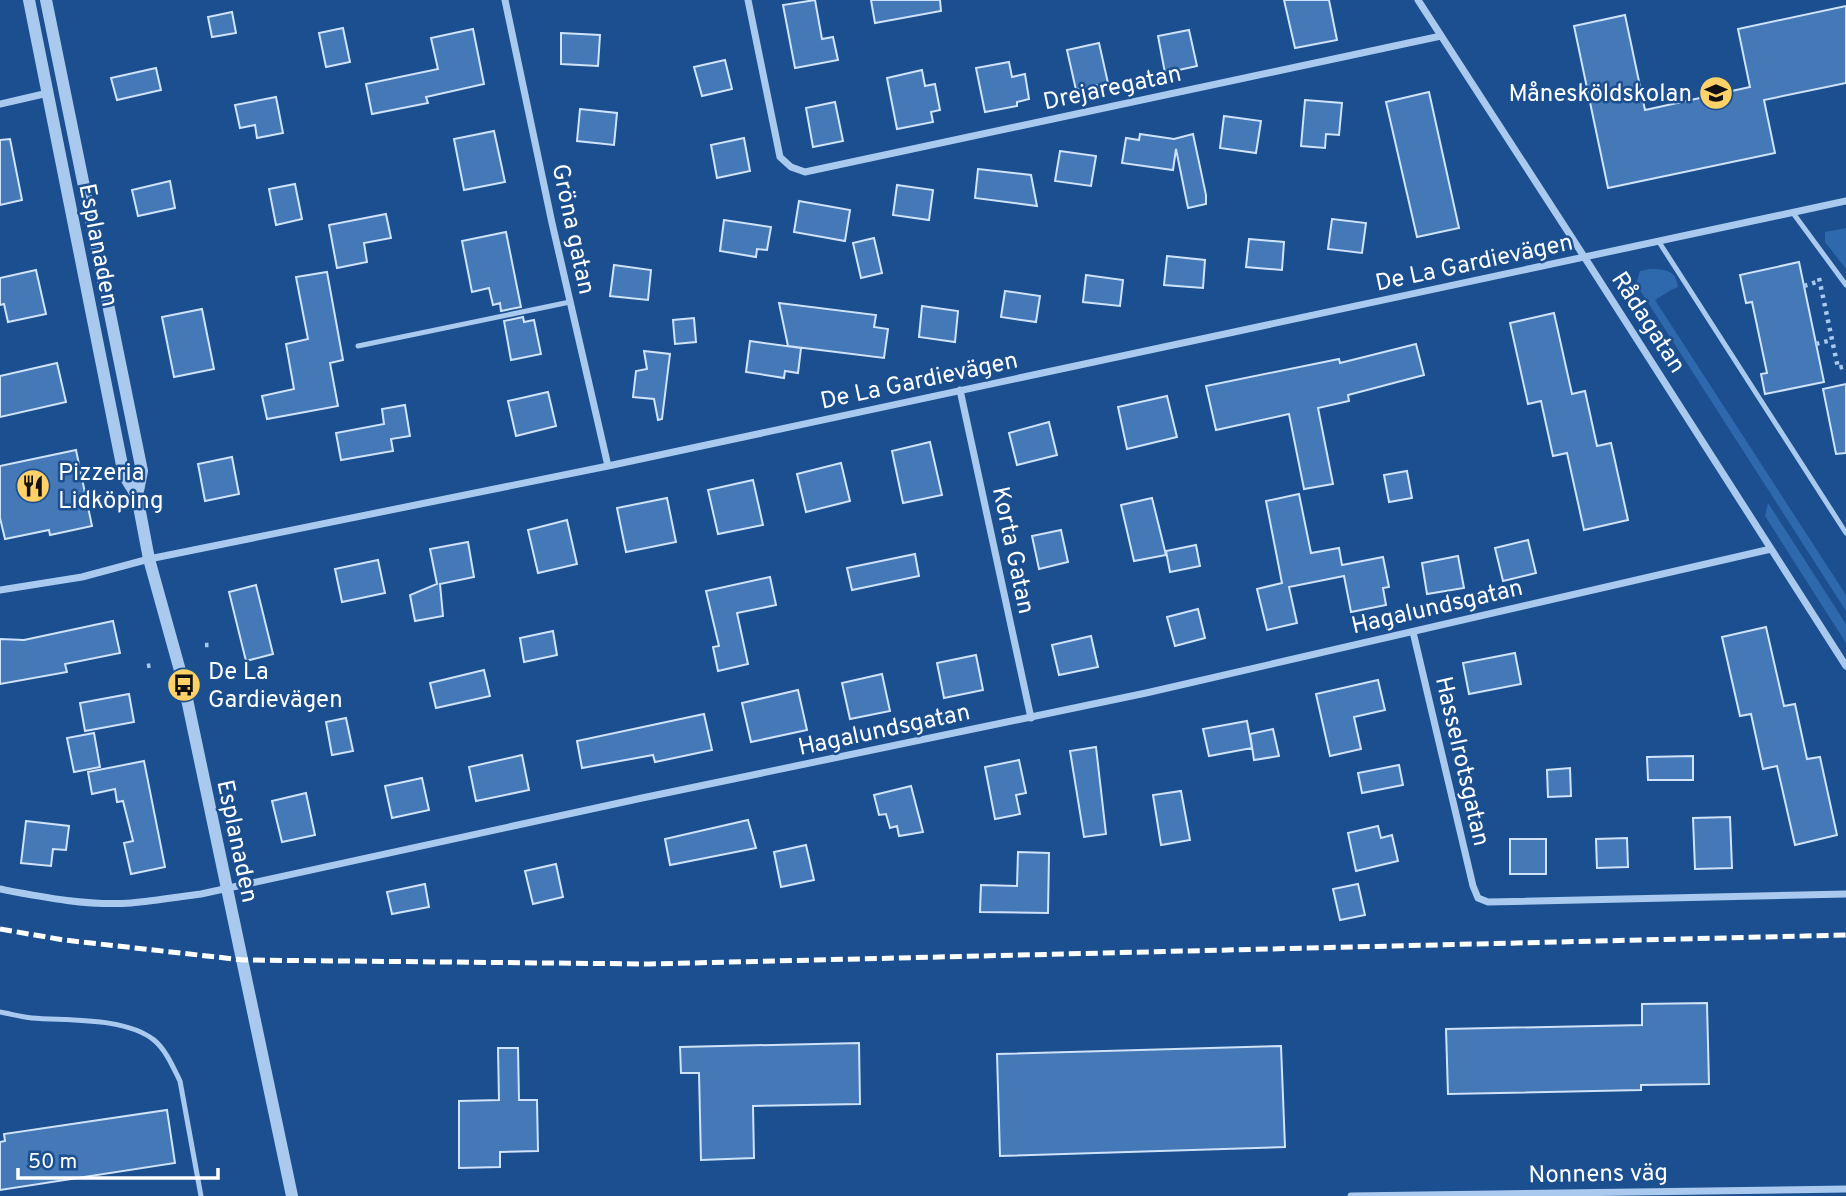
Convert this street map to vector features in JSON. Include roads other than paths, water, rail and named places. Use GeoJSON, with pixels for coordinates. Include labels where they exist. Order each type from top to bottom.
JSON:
{"type":"FeatureCollection","features":[{"type":"Feature","properties":{"kind":"street","name":"Esplanaden"},"geometry":{"type":"LineString","coordinates":[[29,0],[124,475],[137,496],[149,559],[184,685],[292,1196]]}},
{"type":"Feature","properties":{"kind":"street","name":"Esplanaden"},"geometry":{"type":"LineString","coordinates":[[46,0],[142,471],[137,496]]}},
{"type":"Feature","properties":{"kind":"street","name":"Gröna gatan"},"geometry":{"type":"LineString","coordinates":[[505,0],[608,466]]}},
{"type":"Feature","properties":{"kind":"street","name":"Drejaregatan"},"geometry":{"type":"LineString","coordinates":[[748,0],[780,156],[791,167],[805,172],[1441,36]]}},
{"type":"Feature","properties":{"kind":"street","name":"Rådagatan"},"geometry":{"type":"LineString","coordinates":[[1418,0],[1846,666]]}},
{"type":"Feature","properties":{"kind":"street"},"geometry":{"type":"LineString","coordinates":[[0,104],[48,93]]}},
{"type":"Feature","properties":{"kind":"street","name":"De La Gardievägen"},"geometry":{"type":"LineString","coordinates":[[0,590],[82,577],[149,559],[608,466],[1846,201]]}},
{"type":"Feature","properties":{"kind":"street","name":"Korta Gatan"},"geometry":{"type":"LineString","coordinates":[[960,390],[1031,718]]}},
{"type":"Feature","properties":{"kind":"street","name":"Hagalundsgatan"},"geometry":{"type":"LineString","coordinates":[[0,889],[85,902],[120,903],[201,894],[1159,690],[1771,549]]}},
{"type":"Feature","properties":{"kind":"street","name":"Hasselrotsgatan"},"geometry":{"type":"LineString","coordinates":[[1413,632],[1478,898],[1488,902],[1846,894]]}},
{"type":"Feature","properties":{"kind":"street","name":"Nonnens väg"},"geometry":{"type":"LineString","coordinates":[[1352,1196],[1846,1189]]}},
{"type":"Feature","properties":{"kind":"lane"},"geometry":{"type":"LineString","coordinates":[[1793,213],[1846,285]]}},
{"type":"Feature","properties":{"kind":"lane"},"geometry":{"type":"LineString","coordinates":[[1659,242],[1846,533]]}},
{"type":"Feature","properties":{"kind":"lane"},"geometry":{"type":"LineString","coordinates":[[358,346],[570,302]]}},
{"type":"Feature","properties":{"kind":"lane"},"geometry":{"type":"LineString","coordinates":[[0,1012],[122,1025],[143,1032],[156,1042],[180,1081],[201,1196]]}},
{"type":"Feature","properties":{"kind":"railway"},"geometry":{"type":"LineString","coordinates":[[0,929],[64,940],[243,960],[650,964],[1846,935]]}},
{"type":"Feature","properties":{"kind":"place","name":"Månesköldskolan"},"geometry":{"type":"Point","coordinates":[1716,93]}},
{"type":"Feature","properties":{"kind":"place","name":"Pizzeria Lidköping"},"geometry":{"type":"Point","coordinates":[33,486]}},
{"type":"Feature","properties":{"kind":"place","name":"De La Gardievägen"},"geometry":{"type":"Point","coordinates":[184,685]}}]}
